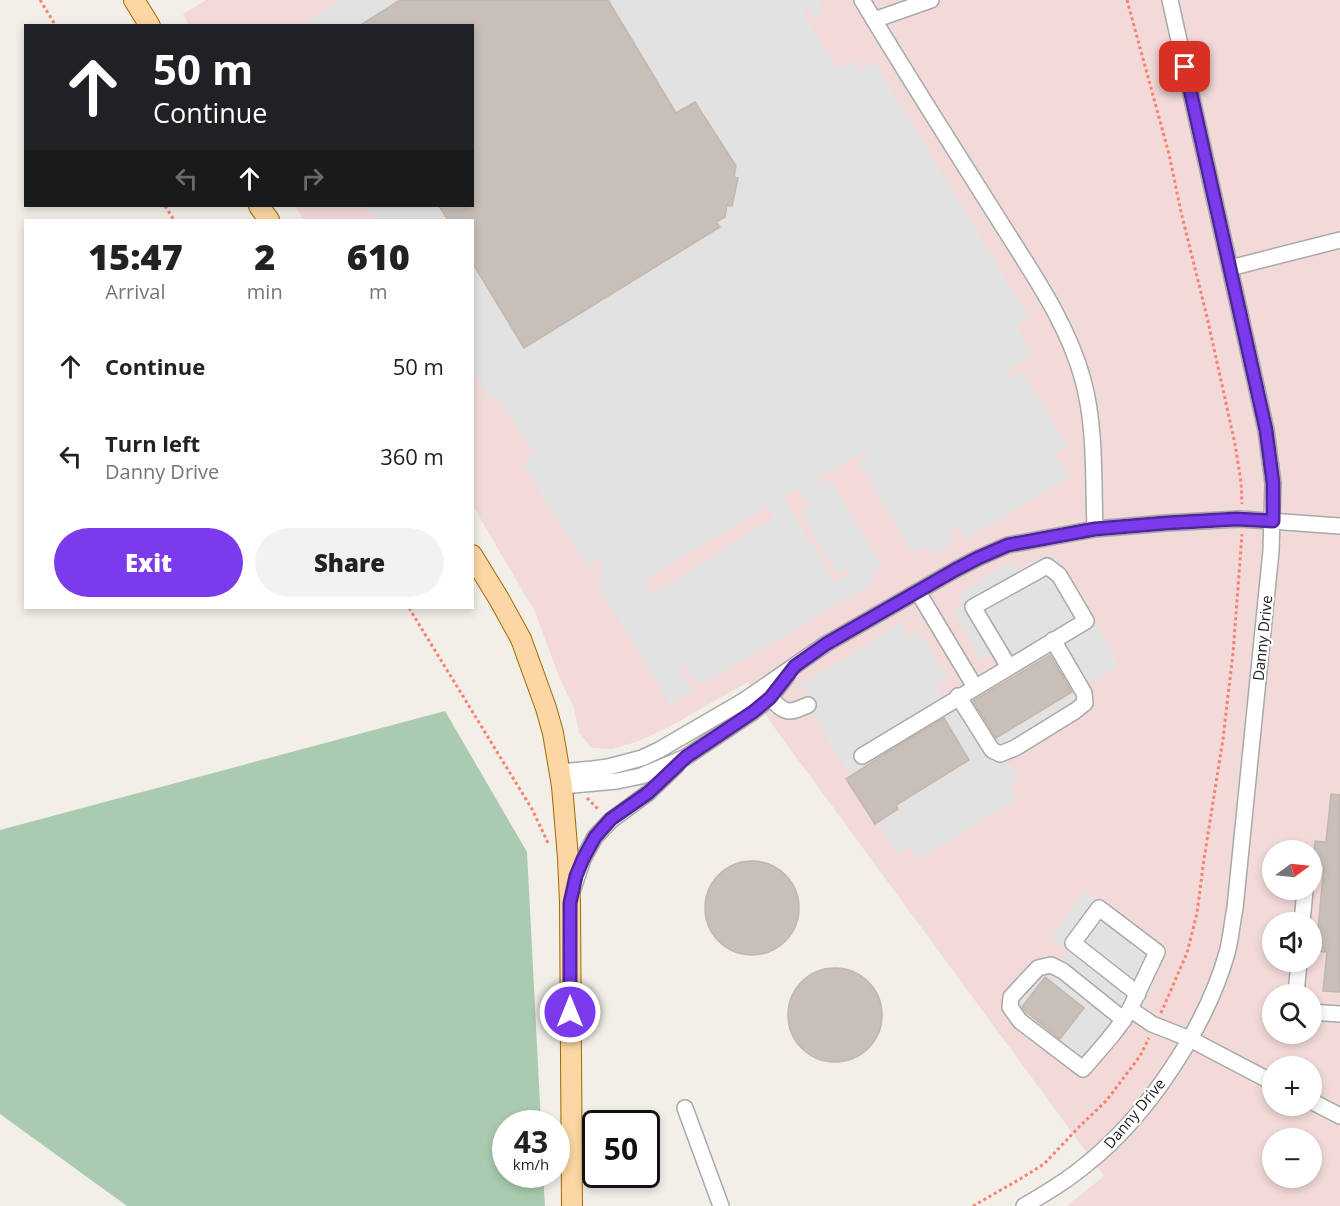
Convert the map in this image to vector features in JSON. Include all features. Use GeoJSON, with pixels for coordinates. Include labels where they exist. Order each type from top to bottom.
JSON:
{"type":"FeatureCollection","features":[{"type":"Feature","properties":{"kind":"main road"},"geometry":{"type":"LineString","coordinates":[[134,0],[149,24]]}},
{"type":"Feature","properties":{"kind":"main road"},"geometry":{"type":"LineString","coordinates":[[474,558],[520,639],[546,708],[561,779],[570,903],[572,1206]]}},
{"type":"Feature","properties":{"kind":"street"},"geometry":{"type":"LineString","coordinates":[[862,0],[1039,284],[1067,336],[1083,380],[1089,410],[1095,529]]}},
{"type":"Feature","properties":{"kind":"street"},"geometry":{"type":"LineString","coordinates":[[874,20],[932,0]]}},
{"type":"Feature","properties":{"kind":"street","name":"Danny Drive"},"geometry":{"type":"LineString","coordinates":[[1024,1206],[1058,1186],[1103,1150],[1133,1119],[1177,1061],[1201,1017],[1220,974],[1227,952],[1235,908],[1270,563],[1273,483],[1266,430],[1170,0]]}},
{"type":"Feature","properties":{"kind":"street"},"geometry":{"type":"LineString","coordinates":[[1230,268],[1340,240]]}},
{"type":"Feature","properties":{"kind":"street"},"geometry":{"type":"LineString","coordinates":[[561,779],[642,758],[659,750],[745,700],[826,644],[970,562],[1008,545],[1095,529],[1166,523],[1237,519],[1340,526]]}},
{"type":"Feature","properties":{"kind":"street"},"geometry":{"type":"LineString","coordinates":[[862,756],[958,696],[975,687],[1009,667],[1053,640],[1086,621],[1059,575],[1047,566],[973,608],[1009,667]]}},
{"type":"Feature","properties":{"kind":"street"},"geometry":{"type":"LineString","coordinates":[[918,592],[975,687]]}},
{"type":"Feature","properties":{"kind":"street"},"geometry":{"type":"LineString","coordinates":[[958,696],[992,750],[1000,754],[1015,748],[1085,703],[1084,693],[1053,640]]}},
{"type":"Feature","properties":{"kind":"street"},"geometry":{"type":"LineString","coordinates":[[570,903],[576,876],[583,859],[595,837],[611,819],[648,793],[686,757],[770,698],[795,666]]}},
{"type":"Feature","properties":{"kind":"street"},"geometry":{"type":"LineString","coordinates":[[770,698],[783,710],[796,710],[808,705]]}},
{"type":"Feature","properties":{"kind":"street"},"geometry":{"type":"LineString","coordinates":[[561,779],[617,781],[641,776],[686,757]]}},
{"type":"Feature","properties":{"kind":"street"},"geometry":{"type":"LineString","coordinates":[[1138,994],[1073,943],[1099,908],[1156,952],[1138,994],[1127,1015],[1083,1069],[1020,1021],[1010,1007],[1011,997],[1038,968],[1051,965],[1127,1015],[1190,1039],[1262,1077]]}},
{"type":"Feature","properties":{"kind":"street"},"geometry":{"type":"LineString","coordinates":[[1322,1013],[1340,1014]]}},
{"type":"Feature","properties":{"kind":"street"},"geometry":{"type":"LineString","coordinates":[[1322,1107],[1340,1116]]}},
{"type":"Feature","properties":{"kind":"street"},"geometry":{"type":"LineString","coordinates":[[686,1108],[721,1206]]}},
{"type":"Feature","properties":{"kind":"path"},"geometry":{"type":"LineString","coordinates":[[40,0],[55,24]]}},
{"type":"Feature","properties":{"kind":"path"},"geometry":{"type":"LineString","coordinates":[[1127,0],[1169,154],[1207,317],[1235,444],[1242,501]]}},
{"type":"Feature","properties":{"kind":"path"},"geometry":{"type":"LineString","coordinates":[[1164,1008],[1187,953],[1197,913],[1225,728],[1242,550]]}},
{"type":"Feature","properties":{"kind":"path"},"geometry":{"type":"LineString","coordinates":[[410,609],[531,809],[546,836],[550,851]]}},
{"type":"Feature","properties":{"kind":"path"},"geometry":{"type":"LineString","coordinates":[[586,792],[587,798],[603,814]]}},
{"type":"Feature","properties":{"kind":"path"},"geometry":{"type":"LineString","coordinates":[[973,1206],[1044,1164],[1107,1100],[1140,1056]]}},
{"type":"Feature","properties":{"kind":"shaded area"},"geometry":{"type":"Polygon","coordinates":[[[206,0],[1340,0],[1340,1206],[1067,1206],[1104,1176],[771,723],[748,682],[669,727],[636,742],[612,749],[591,748],[579,732],[574,708],[559,677],[535,612],[474,508],[474,219],[303,219],[296,207],[474,207],[474,24],[188,24],[183,14],[206,0]]]}},
{"type":"Feature","properties":{"kind":"shaded area"},"geometry":{"type":"Polygon","coordinates":[[[341,0],[821,0],[818,2],[824,11],[813,18],[807,9],[803,12],[837,69],[853,60],[860,70],[874,61],[1029,318],[1016,326],[1033,354],[1012,367],[1008,374],[1011,378],[1022,371],[1067,446],[1055,454],[1069,477],[967,538],[960,528],[949,535],[953,544],[933,556],[926,546],[913,553],[858,461],[868,456],[864,451],[816,480],[820,485],[830,479],[882,567],[872,574],[876,581],[706,682],[695,680],[684,665],[680,669],[693,691],[671,705],[599,586],[602,565],[598,560],[586,567],[523,463],[534,455],[498,395],[490,400],[474,375],[474,219],[374,219],[367,207],[474,207],[474,24],[303,24],[341,0]],[[799,488],[786,495],[785,501],[835,582],[839,581],[852,573],[849,569],[838,575],[800,511],[810,505],[799,488]],[[767,507],[643,580],[651,595],[771,520],[773,516],[767,507]]]}},
{"type":"Feature","properties":{"kind":"shaded area"},"geometry":{"type":"Polygon","coordinates":[[[1048,556],[1061,563],[1119,665],[1084,685],[1091,697],[1006,757],[1019,779],[1009,786],[1017,799],[918,859],[910,847],[898,854],[804,699],[809,696],[802,684],[901,623],[910,637],[919,631],[947,677],[936,684],[943,696],[999,662],[993,652],[981,659],[953,612],[964,605],[957,594],[1011,561],[1017,571],[1039,557],[1048,556]]]}},
{"type":"Feature","properties":{"kind":"shaded area"},"geometry":{"type":"Polygon","coordinates":[[[1086,891],[1165,948],[1147,1001],[1125,1033],[1085,1078],[1013,1022],[1009,992],[1034,963],[1044,958],[1058,962],[1067,950],[1051,936],[1086,891]]]}},
{"type":"Feature","properties":{"kind":"green space"},"geometry":{"type":"Polygon","coordinates":[[[445,711],[527,852],[540,1110],[492,1110],[492,1188],[544,1188],[545,1206],[127,1206],[0,1114],[0,830],[445,711]]]}},
{"type":"Feature","properties":{"kind":"building"},"geometry":{"type":"Polygon","coordinates":[[[400,0],[608,0],[676,113],[695,102],[736,166],[734,177],[738,178],[732,206],[727,205],[725,217],[716,222],[720,227],[524,348],[474,265],[474,219],[447,219],[440,207],[474,207],[474,24],[362,24],[400,0]]]}},
{"type":"Feature","properties":{"kind":"building"},"geometry":{"type":"Polygon","coordinates":[[[1050,655],[1072,692],[996,738],[973,701],[1050,655]]]}},
{"type":"Feature","properties":{"kind":"building"},"geometry":{"type":"Polygon","coordinates":[[[944,718],[969,760],[896,805],[898,809],[875,824],[846,779],[944,718]]]}},
{"type":"Feature","properties":{"kind":"building"},"geometry":{"type":"Polygon","coordinates":[[[1331,794],[1340,795],[1340,992],[1323,991],[1327,952],[1322,952],[1322,912],[1320,912],[1324,865],[1322,865],[1322,842],[1326,842],[1331,794]]]}},
{"type":"Feature","properties":{"kind":"building"},"geometry":{"type":"Polygon","coordinates":[[[752,861],[770,865],[785,875],[795,890],[799,908],[795,926],[785,941],[770,951],[752,955],[734,951],[719,941],[709,926],[705,908],[709,890],[719,875],[734,865],[752,861]]]}},
{"type":"Feature","properties":{"kind":"building"},"geometry":{"type":"Polygon","coordinates":[[[835,968],[853,972],[868,982],[878,997],[882,1015],[878,1033],[868,1048],[853,1058],[835,1062],[817,1058],[802,1048],[792,1033],[788,1015],[792,997],[802,982],[817,972],[835,968]]]}},
{"type":"Feature","properties":{"kind":"building"},"geometry":{"type":"Polygon","coordinates":[[[1045,977],[1084,1008],[1060,1039],[1022,1007],[1045,977]]]}},
{"type":"Feature","properties":{"kind":"route"},"geometry":{"type":"LineString","coordinates":[[570,1012],[570,903],[576,876],[589,845],[611,819],[648,793],[686,757],[753,712],[770,698],[795,666],[826,644],[955,570],[1008,545],[1095,529],[1237,519],[1273,521],[1273,483],[1266,430],[1185,67]]}}]}
